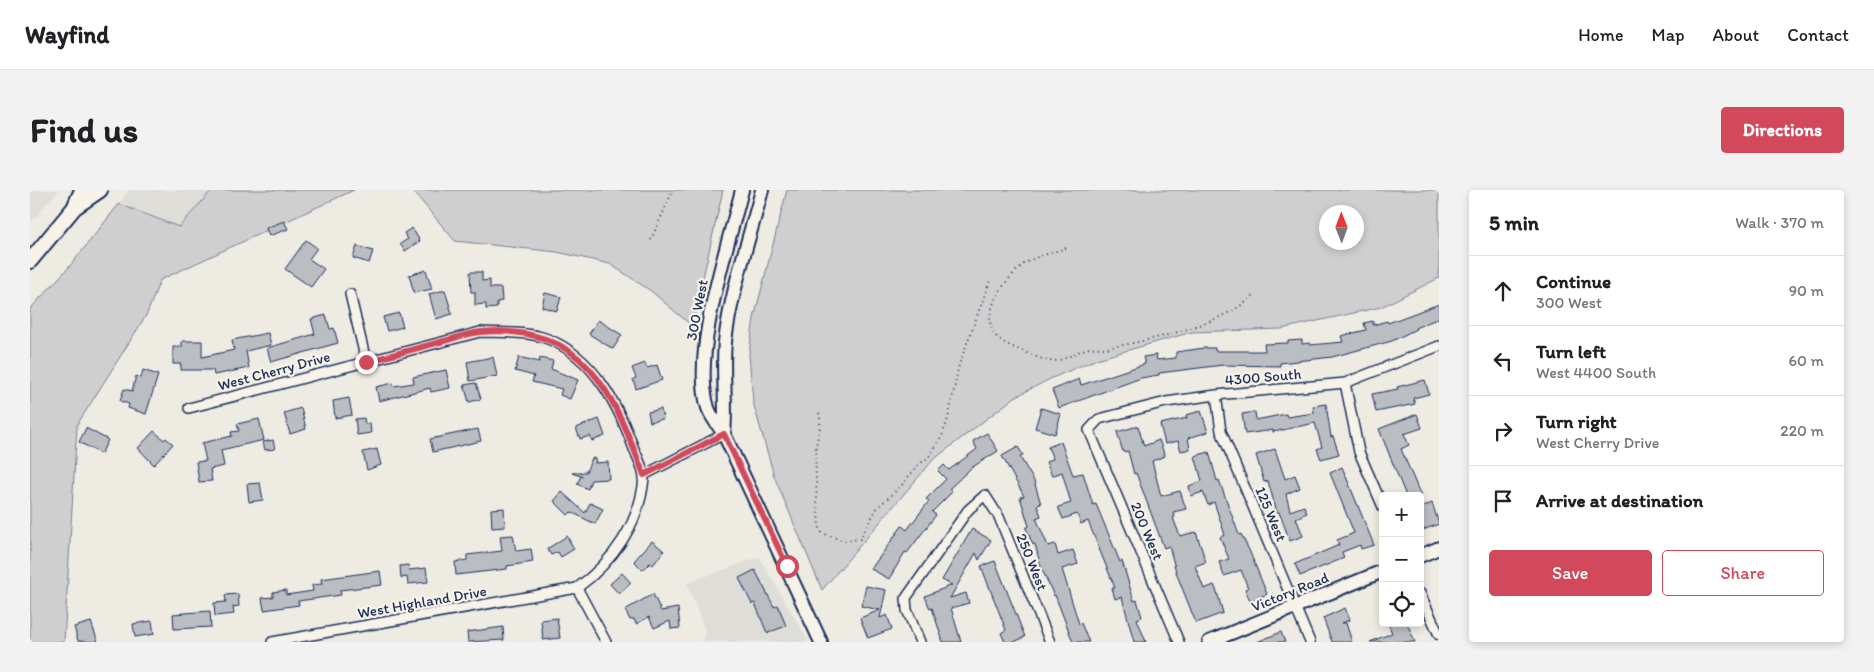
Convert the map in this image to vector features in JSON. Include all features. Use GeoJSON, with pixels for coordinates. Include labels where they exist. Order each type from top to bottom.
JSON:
{"type":"FeatureCollection","features":[{"type":"Feature","properties":{"kind":"main road"},"geometry":{"type":"LineString","coordinates":[[74,208],[82,190]]}},
{"type":"Feature","properties":{"kind":"main road"},"geometry":{"type":"LineString","coordinates":[[30,261],[74,208],[100,190]]}},
{"type":"Feature","properties":{"kind":"main road","name":"300 West"},"geometry":{"type":"LineString","coordinates":[[742,190],[711,311],[706,342],[705,374],[708,409],[724,434],[821,642]]}},
{"type":"Feature","properties":{"kind":"main road"},"geometry":{"type":"LineString","coordinates":[[724,434],[727,405],[724,364],[726,334],[762,190]]}},
{"type":"Feature","properties":{"kind":"main road"},"geometry":{"type":"LineString","coordinates":[[1424,554],[1439,548]]}},
{"type":"Feature","properties":{"kind":"main road","name":"Victory Road"},"geometry":{"type":"LineString","coordinates":[[1209,642],[1379,573]]}},
{"type":"Feature","properties":{"kind":"street"},"geometry":{"type":"LineString","coordinates":[[350,294],[366,362]]}},
{"type":"Feature","properties":{"kind":"street","name":"West Cherry Drive"},"geometry":{"type":"LineString","coordinates":[[189,408],[480,332],[518,333],[547,338],[575,354],[595,374],[613,401],[644,475]]}},
{"type":"Feature","properties":{"kind":"street","name":"4300 South"},"geometry":{"type":"LineString","coordinates":[[1089,430],[1099,419],[1166,402],[1216,395],[1345,383],[1439,346]]}},
{"type":"Feature","properties":{"kind":"street"},"geometry":{"type":"LineString","coordinates":[[1345,383],[1359,452],[1379,498]]}},
{"type":"Feature","properties":{"kind":"street","name":"125 West"},"geometry":{"type":"LineString","coordinates":[[1216,395],[1221,431],[1310,642]]}},
{"type":"Feature","properties":{"kind":"street","name":"200 West"},"geometry":{"type":"LineString","coordinates":[[1089,430],[1179,642]]}},
{"type":"Feature","properties":{"kind":"street"},"geometry":{"type":"LineString","coordinates":[[606,642],[577,588],[608,561],[622,541],[640,501],[644,475],[724,434]]}},
{"type":"Feature","properties":{"kind":"street","name":"250 West"},"geometry":{"type":"LineString","coordinates":[[920,642],[907,610],[906,598],[968,510],[985,495],[999,517],[1050,642]]}},
{"type":"Feature","properties":{"kind":"street","name":"West Highland Drive"},"geometry":{"type":"LineString","coordinates":[[272,642],[577,588]]}},
{"type":"Feature","properties":{"kind":"street"},"geometry":{"type":"LineString","coordinates":[[1424,601],[1439,635]]}},
{"type":"Feature","properties":{"kind":"path"},"geometry":{"type":"LineString","coordinates":[[651,240],[673,190]]}},
{"type":"Feature","properties":{"kind":"path"},"geometry":{"type":"LineString","coordinates":[[1066,248],[1031,259],[1023,265],[1000,291],[990,318],[992,329],[998,338],[1012,347],[1046,360],[1056,361],[1090,348],[1112,347],[1176,332],[1228,314],[1253,296]]}},
{"type":"Feature","properties":{"kind":"path"},"geometry":{"type":"LineString","coordinates":[[819,412],[821,430],[816,448],[815,463],[819,526],[822,533],[836,539],[860,539],[877,508],[902,486],[918,465],[928,458],[942,436],[948,419],[958,365],[990,281]]}},
{"type":"Feature","properties":{"kind":"shaded area"},"geometry":{"type":"Polygon","coordinates":[[[30,190],[59,190],[30,223],[30,190]]]}},
{"type":"Feature","properties":{"kind":"shaded area"},"geometry":{"type":"Polygon","coordinates":[[[129,190],[212,190],[179,227],[119,204],[129,190]]]}},
{"type":"Feature","properties":{"kind":"shaded area"},"geometry":{"type":"Polygon","coordinates":[[[212,190],[354,190],[160,280],[147,314],[77,425],[64,642],[30,642],[30,309],[70,266],[119,204],[179,227],[212,190]]]}},
{"type":"Feature","properties":{"kind":"shaded area"},"geometry":{"type":"Polygon","coordinates":[[[412,190],[723,190],[692,326],[651,291],[610,264],[557,252],[455,241],[412,190]]]}},
{"type":"Feature","properties":{"kind":"shaded area"},"geometry":{"type":"Polygon","coordinates":[[[787,190],[1439,190],[1439,278],[1381,307],[1281,329],[1192,332],[1097,359],[1052,378],[1015,397],[933,460],[822,590],[774,476],[753,402],[749,354],[754,318],[787,190]]]}},
{"type":"Feature","properties":{"kind":"shaded area"},"geometry":{"type":"Polygon","coordinates":[[[759,557],[809,642],[702,642],[705,630],[687,583],[759,557]]]}},
{"type":"Feature","properties":{"kind":"building"},"geometry":{"type":"Polygon","coordinates":[[[284,221],[288,229],[269,236],[266,228],[284,221]]]}},
{"type":"Feature","properties":{"kind":"building"},"geometry":{"type":"Polygon","coordinates":[[[412,228],[420,241],[405,251],[400,244],[408,239],[404,233],[412,228]]]}},
{"type":"Feature","properties":{"kind":"building"},"geometry":{"type":"Polygon","coordinates":[[[306,240],[317,248],[309,259],[324,269],[311,287],[285,269],[306,240]]]}},
{"type":"Feature","properties":{"kind":"building"},"geometry":{"type":"Polygon","coordinates":[[[357,246],[373,251],[369,263],[353,258],[357,246]]]}},
{"type":"Feature","properties":{"kind":"building"},"geometry":{"type":"Polygon","coordinates":[[[426,270],[432,289],[414,293],[409,275],[426,270]]]}},
{"type":"Feature","properties":{"kind":"building"},"geometry":{"type":"Polygon","coordinates":[[[470,272],[482,272],[482,281],[490,280],[490,288],[501,288],[502,301],[497,302],[497,308],[486,309],[486,304],[475,305],[475,292],[471,292],[470,272]]]}},
{"type":"Feature","properties":{"kind":"building"},"geometry":{"type":"Polygon","coordinates":[[[445,290],[452,314],[436,319],[429,294],[445,290]]]}},
{"type":"Feature","properties":{"kind":"building"},"geometry":{"type":"Polygon","coordinates":[[[545,293],[561,297],[557,311],[542,307],[545,293]]]}},
{"type":"Feature","properties":{"kind":"building"},"geometry":{"type":"Polygon","coordinates":[[[1439,304],[1439,318],[1415,328],[1392,341],[1332,357],[1280,363],[1280,366],[1223,365],[1159,373],[1159,375],[1141,378],[1059,408],[1052,390],[1079,379],[1081,385],[1145,364],[1143,357],[1156,355],[1157,360],[1176,358],[1176,352],[1204,348],[1215,348],[1215,351],[1265,351],[1264,344],[1288,343],[1288,341],[1302,340],[1302,344],[1310,343],[1310,345],[1343,342],[1341,336],[1366,330],[1364,323],[1373,321],[1373,325],[1387,321],[1388,323],[1439,304]]]}},
{"type":"Feature","properties":{"kind":"building"},"geometry":{"type":"Polygon","coordinates":[[[399,313],[403,327],[387,331],[383,317],[399,313]]]}},
{"type":"Feature","properties":{"kind":"building"},"geometry":{"type":"Polygon","coordinates":[[[326,315],[330,329],[334,328],[338,343],[271,362],[267,348],[315,334],[311,319],[326,315]]]}},
{"type":"Feature","properties":{"kind":"building"},"geometry":{"type":"Polygon","coordinates":[[[598,320],[622,335],[613,349],[589,334],[598,320]]]}},
{"type":"Feature","properties":{"kind":"building"},"geometry":{"type":"Polygon","coordinates":[[[268,333],[271,345],[246,351],[249,368],[214,375],[213,370],[181,370],[181,364],[173,364],[173,347],[182,347],[182,341],[202,341],[202,357],[234,350],[232,340],[268,333]]]}},
{"type":"Feature","properties":{"kind":"building"},"geometry":{"type":"Polygon","coordinates":[[[493,357],[497,376],[470,381],[467,362],[493,357]]]}},
{"type":"Feature","properties":{"kind":"building"},"geometry":{"type":"Polygon","coordinates":[[[519,357],[539,362],[540,358],[553,361],[551,369],[578,380],[570,399],[560,395],[562,389],[532,382],[534,376],[515,371],[519,357]]]}},
{"type":"Feature","properties":{"kind":"building"},"geometry":{"type":"Polygon","coordinates":[[[645,363],[647,368],[657,365],[662,380],[636,389],[633,379],[636,378],[632,368],[645,363]]]}},
{"type":"Feature","properties":{"kind":"building"},"geometry":{"type":"Polygon","coordinates":[[[143,370],[158,375],[146,414],[128,408],[129,404],[120,401],[124,389],[132,391],[136,376],[141,378],[143,370]]]}},
{"type":"Feature","properties":{"kind":"building"},"geometry":{"type":"Polygon","coordinates":[[[446,370],[450,388],[431,392],[430,388],[379,401],[376,387],[393,383],[394,386],[414,383],[413,377],[446,370]]]}},
{"type":"Feature","properties":{"kind":"building"},"geometry":{"type":"Polygon","coordinates":[[[1425,380],[1429,394],[1413,398],[1415,404],[1376,412],[1372,394],[1398,389],[1397,387],[1425,380]]]}},
{"type":"Feature","properties":{"kind":"building"},"geometry":{"type":"Polygon","coordinates":[[[476,383],[481,399],[469,402],[464,385],[476,383]]]}},
{"type":"Feature","properties":{"kind":"building"},"geometry":{"type":"Polygon","coordinates":[[[349,398],[352,415],[335,418],[333,401],[349,398]]]}},
{"type":"Feature","properties":{"kind":"building"},"geometry":{"type":"Polygon","coordinates":[[[1326,404],[1331,437],[1333,436],[1339,454],[1321,459],[1317,449],[1322,447],[1315,423],[1273,432],[1273,430],[1245,434],[1242,414],[1255,412],[1256,420],[1286,414],[1287,417],[1314,413],[1313,406],[1326,404]]]}},
{"type":"Feature","properties":{"kind":"building"},"geometry":{"type":"Polygon","coordinates":[[[301,408],[306,429],[290,434],[284,413],[301,408]]]}},
{"type":"Feature","properties":{"kind":"building"},"geometry":{"type":"Polygon","coordinates":[[[1041,408],[1061,414],[1055,434],[1035,428],[1041,408]]]}},
{"type":"Feature","properties":{"kind":"building"},"geometry":{"type":"Polygon","coordinates":[[[661,409],[663,419],[650,422],[648,412],[661,409]]]}},
{"type":"Feature","properties":{"kind":"building"},"geometry":{"type":"Polygon","coordinates":[[[1201,411],[1208,432],[1188,438],[1190,449],[1181,451],[1178,441],[1165,444],[1160,424],[1187,418],[1186,415],[1201,411]]]}},
{"type":"Feature","properties":{"kind":"building"},"geometry":{"type":"Polygon","coordinates":[[[1417,414],[1422,428],[1404,434],[1409,445],[1401,449],[1419,492],[1404,492],[1379,429],[1417,414]]]}},
{"type":"Feature","properties":{"kind":"building"},"geometry":{"type":"Polygon","coordinates":[[[364,418],[365,424],[370,423],[371,433],[357,435],[355,419],[364,418]]]}},
{"type":"Feature","properties":{"kind":"building"},"geometry":{"type":"Polygon","coordinates":[[[259,419],[264,440],[221,450],[224,466],[210,469],[212,481],[199,482],[196,462],[206,461],[202,443],[232,436],[231,432],[239,431],[237,424],[259,419]]]}},
{"type":"Feature","properties":{"kind":"building"},"geometry":{"type":"Polygon","coordinates":[[[599,419],[605,436],[592,441],[590,436],[580,439],[576,428],[599,419]]]}},
{"type":"Feature","properties":{"kind":"building"},"geometry":{"type":"Polygon","coordinates":[[[1138,426],[1144,446],[1159,440],[1165,456],[1152,461],[1161,496],[1180,491],[1186,509],[1173,512],[1175,517],[1173,518],[1180,536],[1196,532],[1206,562],[1195,566],[1204,589],[1214,585],[1223,613],[1196,623],[1177,575],[1169,546],[1164,548],[1136,473],[1134,474],[1128,451],[1123,452],[1117,432],[1138,426]]]}},
{"type":"Feature","properties":{"kind":"building"},"geometry":{"type":"Polygon","coordinates":[[[86,428],[108,440],[101,454],[79,442],[86,428]]]}},
{"type":"Feature","properties":{"kind":"building"},"geometry":{"type":"Polygon","coordinates":[[[478,429],[481,441],[433,452],[430,439],[478,429]]]}},
{"type":"Feature","properties":{"kind":"building"},"geometry":{"type":"Polygon","coordinates":[[[154,431],[164,440],[166,438],[173,444],[154,465],[138,448],[154,431]]]}},
{"type":"Feature","properties":{"kind":"building"},"geometry":{"type":"Polygon","coordinates":[[[987,433],[998,451],[971,468],[949,489],[952,492],[932,512],[936,515],[907,553],[905,552],[889,579],[871,569],[902,526],[907,530],[929,501],[926,499],[946,479],[938,471],[944,465],[949,470],[977,449],[973,441],[987,433]]]}},
{"type":"Feature","properties":{"kind":"building"},"geometry":{"type":"Polygon","coordinates":[[[273,440],[275,449],[265,450],[263,442],[273,440]]]}},
{"type":"Feature","properties":{"kind":"building"},"geometry":{"type":"Polygon","coordinates":[[[1061,442],[1073,475],[1083,473],[1093,505],[1096,504],[1120,562],[1122,561],[1134,601],[1137,600],[1142,617],[1137,619],[1146,642],[1134,642],[1122,597],[1115,599],[1112,588],[1115,588],[1088,521],[1081,524],[1077,514],[1063,519],[1058,507],[1071,503],[1062,472],[1052,476],[1046,462],[1053,459],[1048,447],[1061,442]]]}},
{"type":"Feature","properties":{"kind":"building"},"geometry":{"type":"Polygon","coordinates":[[[1018,447],[1023,455],[1020,457],[1034,481],[1041,504],[1037,505],[1041,516],[1036,518],[1048,546],[1055,544],[1058,555],[1073,550],[1078,564],[1062,569],[1079,624],[1081,623],[1089,642],[1073,642],[1055,595],[1041,567],[1035,544],[1033,545],[1026,528],[1029,526],[1020,497],[1024,496],[1002,456],[1018,447]]]}},
{"type":"Feature","properties":{"kind":"building"},"geometry":{"type":"Polygon","coordinates":[[[377,449],[381,465],[367,470],[363,452],[377,449]]]}},
{"type":"Feature","properties":{"kind":"building"},"geometry":{"type":"Polygon","coordinates":[[[1275,449],[1285,479],[1295,475],[1300,488],[1286,494],[1290,511],[1304,506],[1307,513],[1296,518],[1303,536],[1290,541],[1279,512],[1277,513],[1268,481],[1264,482],[1256,455],[1275,449]]]}},
{"type":"Feature","properties":{"kind":"building"},"geometry":{"type":"Polygon","coordinates":[[[1209,452],[1217,481],[1219,480],[1239,535],[1241,534],[1249,550],[1267,594],[1250,601],[1245,589],[1248,588],[1241,570],[1224,576],[1219,562],[1229,559],[1220,537],[1225,535],[1214,502],[1208,505],[1203,492],[1191,496],[1189,486],[1202,481],[1195,456],[1209,452]]]}},
{"type":"Feature","properties":{"kind":"building"},"geometry":{"type":"Polygon","coordinates":[[[592,458],[596,459],[595,463],[608,462],[609,479],[591,480],[588,489],[577,484],[581,476],[572,473],[586,472],[592,458]]]}},
{"type":"Feature","properties":{"kind":"building"},"geometry":{"type":"Polygon","coordinates":[[[1342,467],[1374,545],[1361,549],[1360,545],[1342,552],[1344,558],[1300,576],[1295,564],[1339,545],[1337,540],[1354,533],[1330,473],[1342,467]]]}},
{"type":"Feature","properties":{"kind":"building"},"geometry":{"type":"Polygon","coordinates":[[[260,483],[263,500],[249,502],[247,484],[260,483]]]}},
{"type":"Feature","properties":{"kind":"building"},"geometry":{"type":"Polygon","coordinates":[[[562,492],[585,513],[590,503],[603,509],[595,524],[571,512],[568,515],[554,501],[562,492]]]}},
{"type":"Feature","properties":{"kind":"building"},"geometry":{"type":"Polygon","coordinates":[[[1432,503],[1439,524],[1424,530],[1424,506],[1432,503]]]}},
{"type":"Feature","properties":{"kind":"building"},"geometry":{"type":"Polygon","coordinates":[[[504,508],[505,527],[492,528],[491,509],[504,508]]]}},
{"type":"Feature","properties":{"kind":"building"},"geometry":{"type":"Polygon","coordinates":[[[972,529],[991,540],[979,560],[976,553],[950,598],[966,593],[969,603],[951,608],[961,642],[943,642],[932,608],[930,609],[925,596],[952,585],[942,580],[972,529]]]}},
{"type":"Feature","properties":{"kind":"building"},"geometry":{"type":"Polygon","coordinates":[[[513,535],[516,551],[531,549],[533,562],[507,566],[507,569],[456,575],[455,562],[467,560],[467,555],[502,551],[500,536],[513,535]]]}},
{"type":"Feature","properties":{"kind":"building"},"geometry":{"type":"Polygon","coordinates":[[[567,536],[574,549],[561,557],[558,552],[551,555],[547,549],[567,536]]]}},
{"type":"Feature","properties":{"kind":"building"},"geometry":{"type":"Polygon","coordinates":[[[652,541],[664,551],[653,565],[650,563],[643,570],[634,561],[652,541]]]}},
{"type":"Feature","properties":{"kind":"building"},"geometry":{"type":"Polygon","coordinates":[[[995,561],[1025,637],[1014,642],[1005,642],[1001,633],[1006,630],[981,566],[995,561]]]}},
{"type":"Feature","properties":{"kind":"building"},"geometry":{"type":"Polygon","coordinates":[[[408,565],[409,570],[426,568],[428,582],[408,584],[407,577],[401,578],[400,566],[408,565]]]}},
{"type":"Feature","properties":{"kind":"building"},"geometry":{"type":"Polygon","coordinates":[[[755,570],[774,607],[778,605],[786,626],[767,633],[755,603],[752,604],[739,578],[755,570]]]}},
{"type":"Feature","properties":{"kind":"building"},"geometry":{"type":"Polygon","coordinates":[[[380,571],[382,585],[340,590],[341,595],[298,601],[299,605],[264,610],[262,598],[273,597],[273,592],[286,590],[286,595],[313,591],[312,585],[322,584],[321,579],[380,571]]]}},
{"type":"Feature","properties":{"kind":"building"},"geometry":{"type":"Polygon","coordinates":[[[622,573],[631,583],[619,594],[610,584],[622,573]]]}},
{"type":"Feature","properties":{"kind":"building"},"geometry":{"type":"Polygon","coordinates":[[[866,586],[886,590],[880,618],[887,615],[892,629],[868,638],[860,618],[880,610],[861,606],[866,586]]]}},
{"type":"Feature","properties":{"kind":"building"},"geometry":{"type":"Polygon","coordinates":[[[238,594],[239,606],[233,607],[234,614],[215,616],[214,603],[226,602],[225,595],[238,594]]]}},
{"type":"Feature","properties":{"kind":"building"},"geometry":{"type":"Polygon","coordinates":[[[653,594],[661,611],[678,608],[680,628],[671,629],[670,621],[654,628],[649,617],[636,624],[634,619],[630,620],[625,610],[653,594]]]}},
{"type":"Feature","properties":{"kind":"building"},"geometry":{"type":"Polygon","coordinates":[[[1345,608],[1350,620],[1342,623],[1346,623],[1352,642],[1332,642],[1323,618],[1345,608]]]}},
{"type":"Feature","properties":{"kind":"building"},"geometry":{"type":"Polygon","coordinates":[[[210,611],[211,627],[174,629],[173,614],[210,611]]]}},
{"type":"Feature","properties":{"kind":"building"},"geometry":{"type":"Polygon","coordinates":[[[557,618],[560,638],[543,640],[541,620],[557,618]]]}},
{"type":"Feature","properties":{"kind":"building"},"geometry":{"type":"Polygon","coordinates":[[[152,621],[154,634],[135,637],[133,624],[152,621]]]}},
{"type":"Feature","properties":{"kind":"building"},"geometry":{"type":"Polygon","coordinates":[[[91,622],[98,642],[78,641],[74,627],[91,622]]]}},
{"type":"Feature","properties":{"kind":"building"},"geometry":{"type":"Polygon","coordinates":[[[503,627],[504,640],[468,642],[467,632],[503,627]]]}},
{"type":"Feature","properties":{"kind":"building"},"geometry":{"type":"Polygon","coordinates":[[[1390,627],[1409,627],[1415,642],[1370,642],[1392,633],[1390,627]]]}},
{"type":"Feature","properties":{"kind":"building"},"geometry":{"type":"Polygon","coordinates":[[[1281,632],[1285,642],[1257,642],[1281,632]]]}},
{"type":"Feature","properties":{"kind":"route"},"geometry":{"type":"LineString","coordinates":[[366,362],[480,332],[518,333],[547,338],[575,354],[595,374],[613,401],[644,475],[724,434],[787,566]]}}]}
